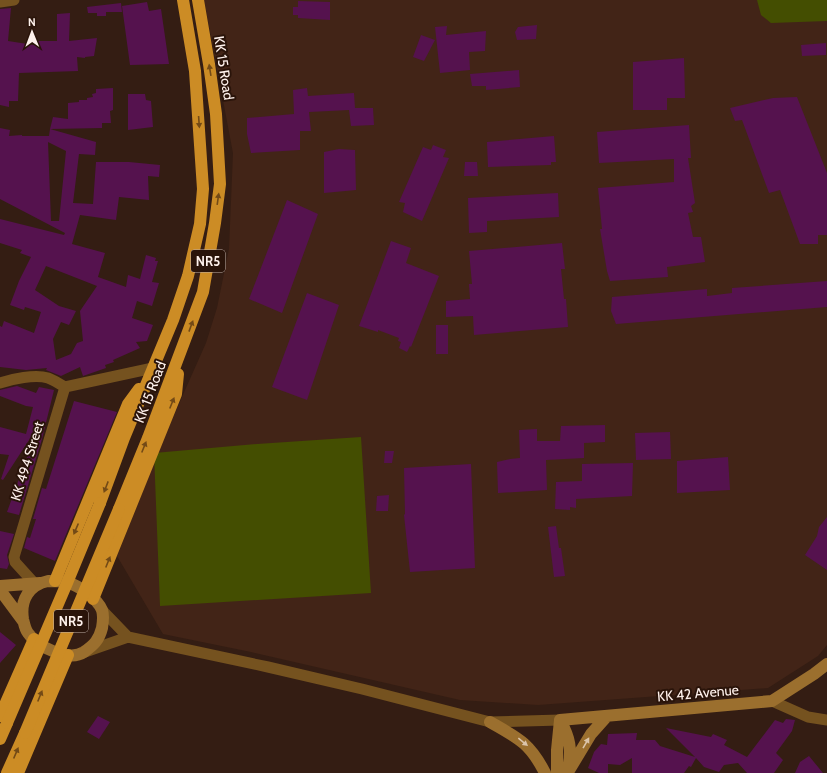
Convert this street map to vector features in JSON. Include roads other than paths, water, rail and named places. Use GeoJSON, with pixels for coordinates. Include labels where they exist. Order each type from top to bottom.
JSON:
{"type":"FeatureCollection","features":[{"type":"Feature","properties":{"kind":"highway","name":"KK 15 Road"},"geometry":{"type":"LineString","coordinates":[[0,739],[3,720],[67,583],[173,320],[188,276],[200,224],[203,189],[195,71],[184,0]]}},
{"type":"Feature","properties":{"kind":"highway","name":"KK 15 Road"},"geometry":{"type":"LineString","coordinates":[[7,773],[148,438],[203,292],[220,184],[214,88],[198,0]]}},
{"type":"Feature","properties":{"kind":"highway"},"geometry":{"type":"LineString","coordinates":[[93,598],[176,394],[180,356]]}},
{"type":"Feature","properties":{"kind":"highway"},"geometry":{"type":"LineString","coordinates":[[55,581],[128,404],[153,368]]}},
{"type":"Feature","properties":{"kind":"highway"},"geometry":{"type":"LineString","coordinates":[[3,720],[34,639]]}},
{"type":"Feature","properties":{"kind":"highway"},"geometry":{"type":"LineString","coordinates":[[18,773],[68,655]]}},
{"type":"Feature","properties":{"kind":"main road"},"geometry":{"type":"LineString","coordinates":[[0,586],[55,581],[66,582],[84,592],[93,598],[102,610],[103,619],[100,636],[94,645],[82,653],[68,655],[47,649],[34,639],[27,631],[21,608],[24,599],[37,583]]}},
{"type":"Feature","properties":{"kind":"main road"},"geometry":{"type":"LineString","coordinates":[[0,590],[24,622]]}},
{"type":"Feature","properties":{"kind":"main road","name":"KK 42 Avenue"},"geometry":{"type":"LineString","coordinates":[[560,720],[772,701],[827,664]]}},
{"type":"Feature","properties":{"kind":"main road"},"geometry":{"type":"LineString","coordinates":[[564,773],[591,734],[607,716]]}},
{"type":"Feature","properties":{"kind":"main road"},"geometry":{"type":"LineString","coordinates":[[560,720],[567,732],[570,745],[570,756],[564,773]]}},
{"type":"Feature","properties":{"kind":"main road"},"geometry":{"type":"LineString","coordinates":[[490,722],[516,736],[528,746],[538,758],[545,773]]}},
{"type":"Feature","properties":{"kind":"street"},"geometry":{"type":"LineString","coordinates":[[0,2],[14,0]]}},
{"type":"Feature","properties":{"kind":"street"},"geometry":{"type":"LineString","coordinates":[[0,383],[26,378],[45,377],[65,387],[153,368]]}},
{"type":"Feature","properties":{"kind":"street","name":"KK 494 Street"},"geometry":{"type":"LineString","coordinates":[[37,583],[15,562],[14,558],[65,387]]}},
{"type":"Feature","properties":{"kind":"street"},"geometry":{"type":"LineString","coordinates":[[102,610],[128,637]]}},
{"type":"Feature","properties":{"kind":"street"},"geometry":{"type":"LineString","coordinates":[[82,653],[128,637],[311,677],[490,722],[560,720]]}},
{"type":"Feature","properties":{"kind":"street"},"geometry":{"type":"LineString","coordinates":[[772,701],[808,717],[827,720]]}}]}
